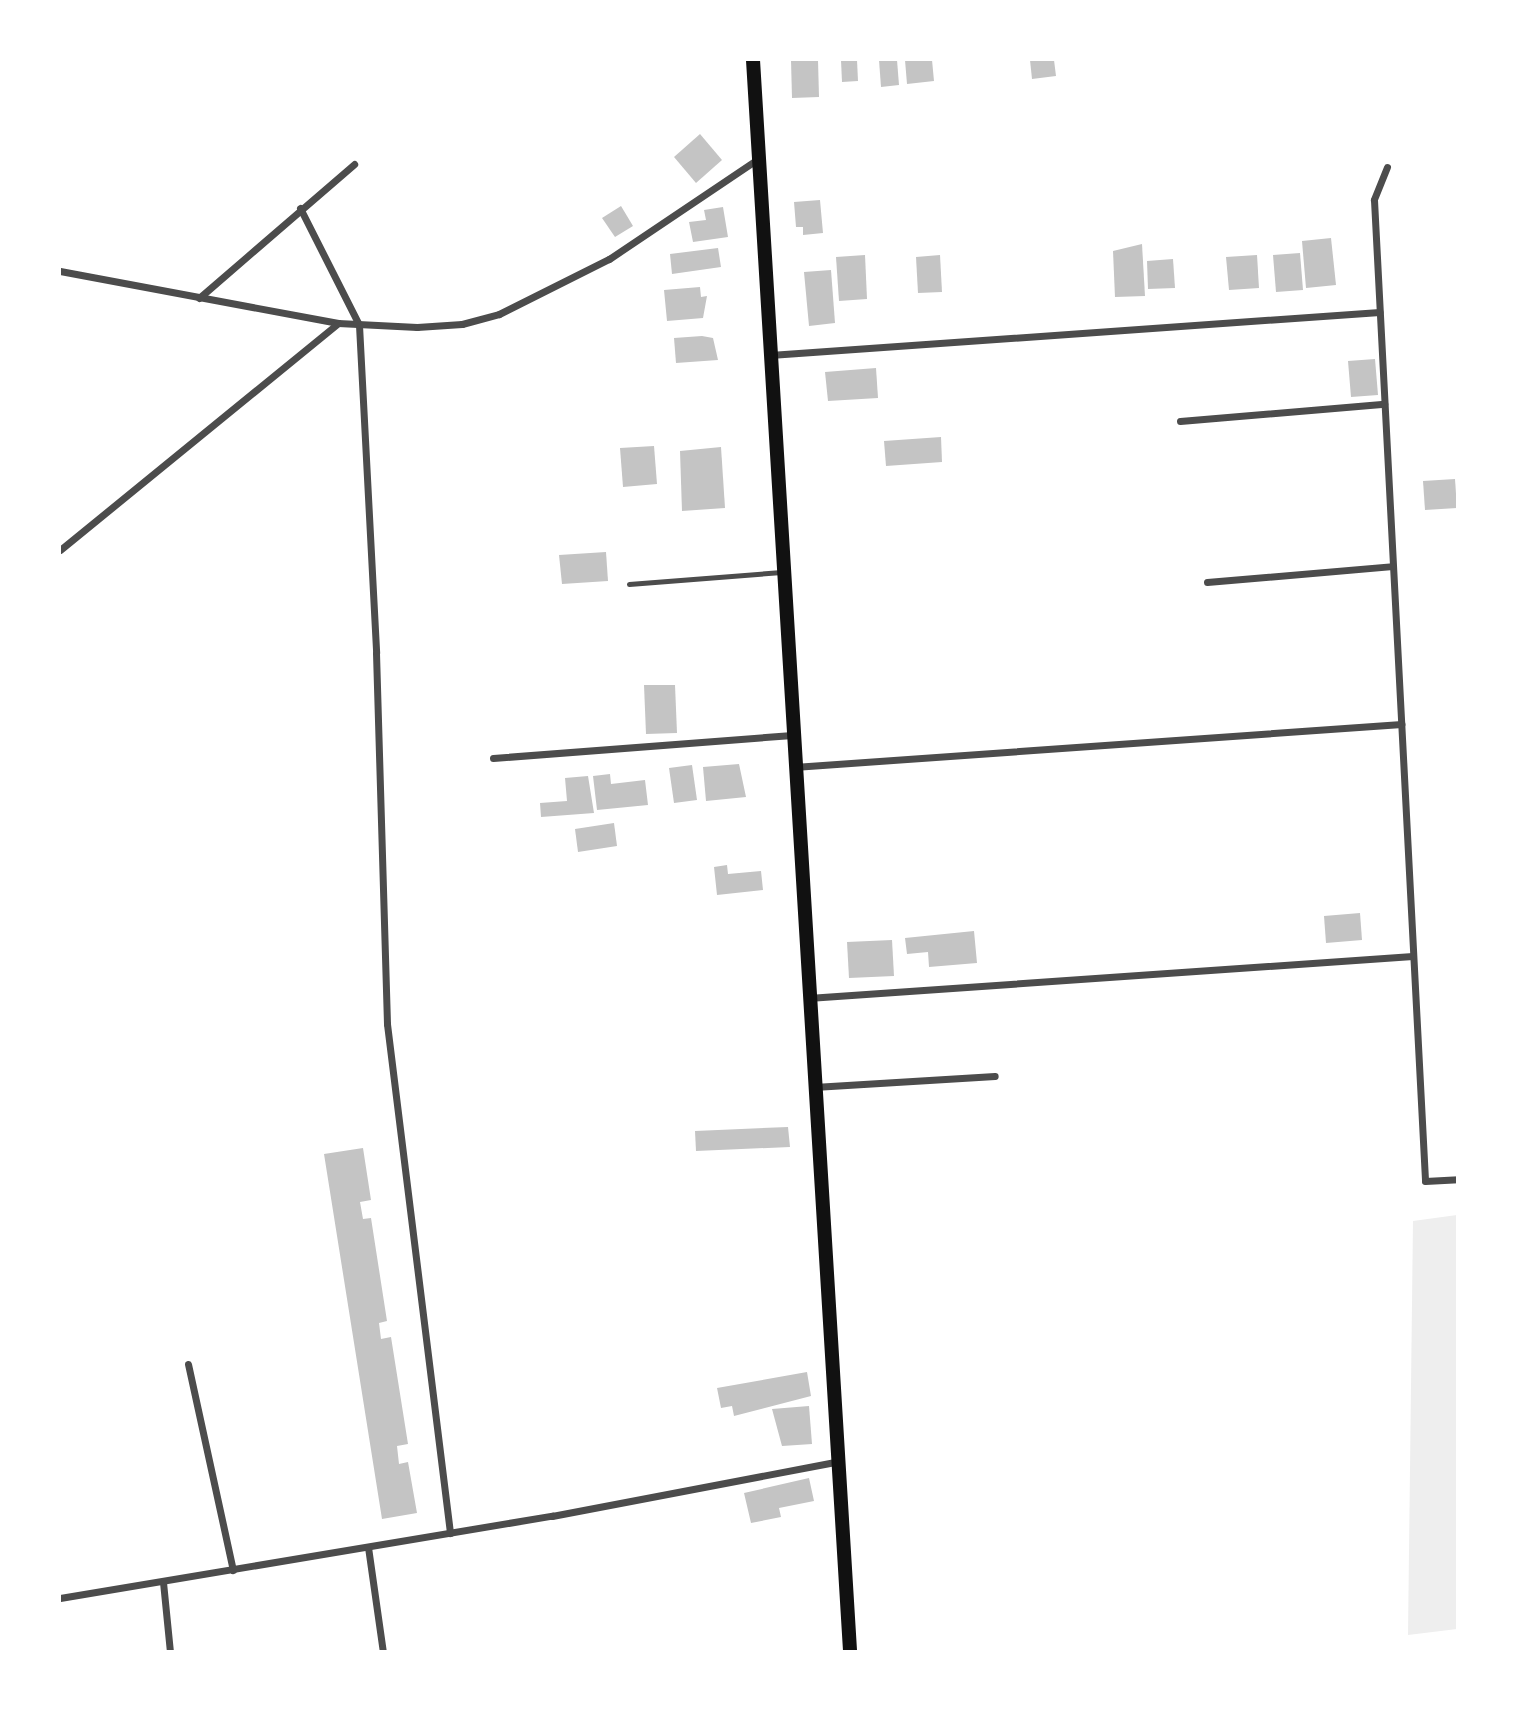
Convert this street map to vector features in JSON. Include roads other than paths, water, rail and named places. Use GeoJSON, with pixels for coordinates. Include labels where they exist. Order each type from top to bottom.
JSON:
{"type":"FeatureCollection","features":[{"type":"Feature","properties":{"kind":"main road"},"geometry":{"type":"LineString","coordinates":[[753,60],[835,1462],[850,1651]]}},
{"type":"Feature","properties":{"kind":"street"},"geometry":{"type":"LineString","coordinates":[[60,271],[338,323],[463,324],[499,314],[609,259],[758,159]]}},
{"type":"Feature","properties":{"kind":"street"},"geometry":{"type":"LineString","coordinates":[[200,298],[300,208],[354,164]]}},
{"type":"Feature","properties":{"kind":"street"},"geometry":{"type":"LineString","coordinates":[[1387,167],[1374,200],[1425,1181],[1458,1179]]}},
{"type":"Feature","properties":{"kind":"street"},"geometry":{"type":"LineString","coordinates":[[300,208],[359,325],[376,653],[387,1024],[450,1533]]}},
{"type":"Feature","properties":{"kind":"street"},"geometry":{"type":"LineString","coordinates":[[769,355],[1379,312]]}},
{"type":"Feature","properties":{"kind":"street"},"geometry":{"type":"LineString","coordinates":[[60,550],[338,323]]}},
{"type":"Feature","properties":{"kind":"street"},"geometry":{"type":"LineString","coordinates":[[1181,421],[1384,404]]}},
{"type":"Feature","properties":{"kind":"street"},"geometry":{"type":"LineString","coordinates":[[1207,582],[1392,566]]}},
{"type":"Feature","properties":{"kind":"street"},"geometry":{"type":"LineString","coordinates":[[794,767],[1401,724]]}},
{"type":"Feature","properties":{"kind":"street"},"geometry":{"type":"LineString","coordinates":[[494,758],[792,735]]}},
{"type":"Feature","properties":{"kind":"street"},"geometry":{"type":"LineString","coordinates":[[807,998],[1413,956]]}},
{"type":"Feature","properties":{"kind":"street"},"geometry":{"type":"LineString","coordinates":[[813,1087],[995,1076]]}},
{"type":"Feature","properties":{"kind":"street"},"geometry":{"type":"LineString","coordinates":[[188,1364],[233,1570]]}},
{"type":"Feature","properties":{"kind":"street"},"geometry":{"type":"LineString","coordinates":[[60,1598],[450,1533],[835,1462]]}},
{"type":"Feature","properties":{"kind":"street"},"geometry":{"type":"LineString","coordinates":[[369,1547],[383,1651]]}},
{"type":"Feature","properties":{"kind":"street"},"geometry":{"type":"LineString","coordinates":[[163,1581],[170,1651]]}},
{"type":"Feature","properties":{"kind":"lane"},"geometry":{"type":"LineString","coordinates":[[629,584],[782,572]]}}]}
